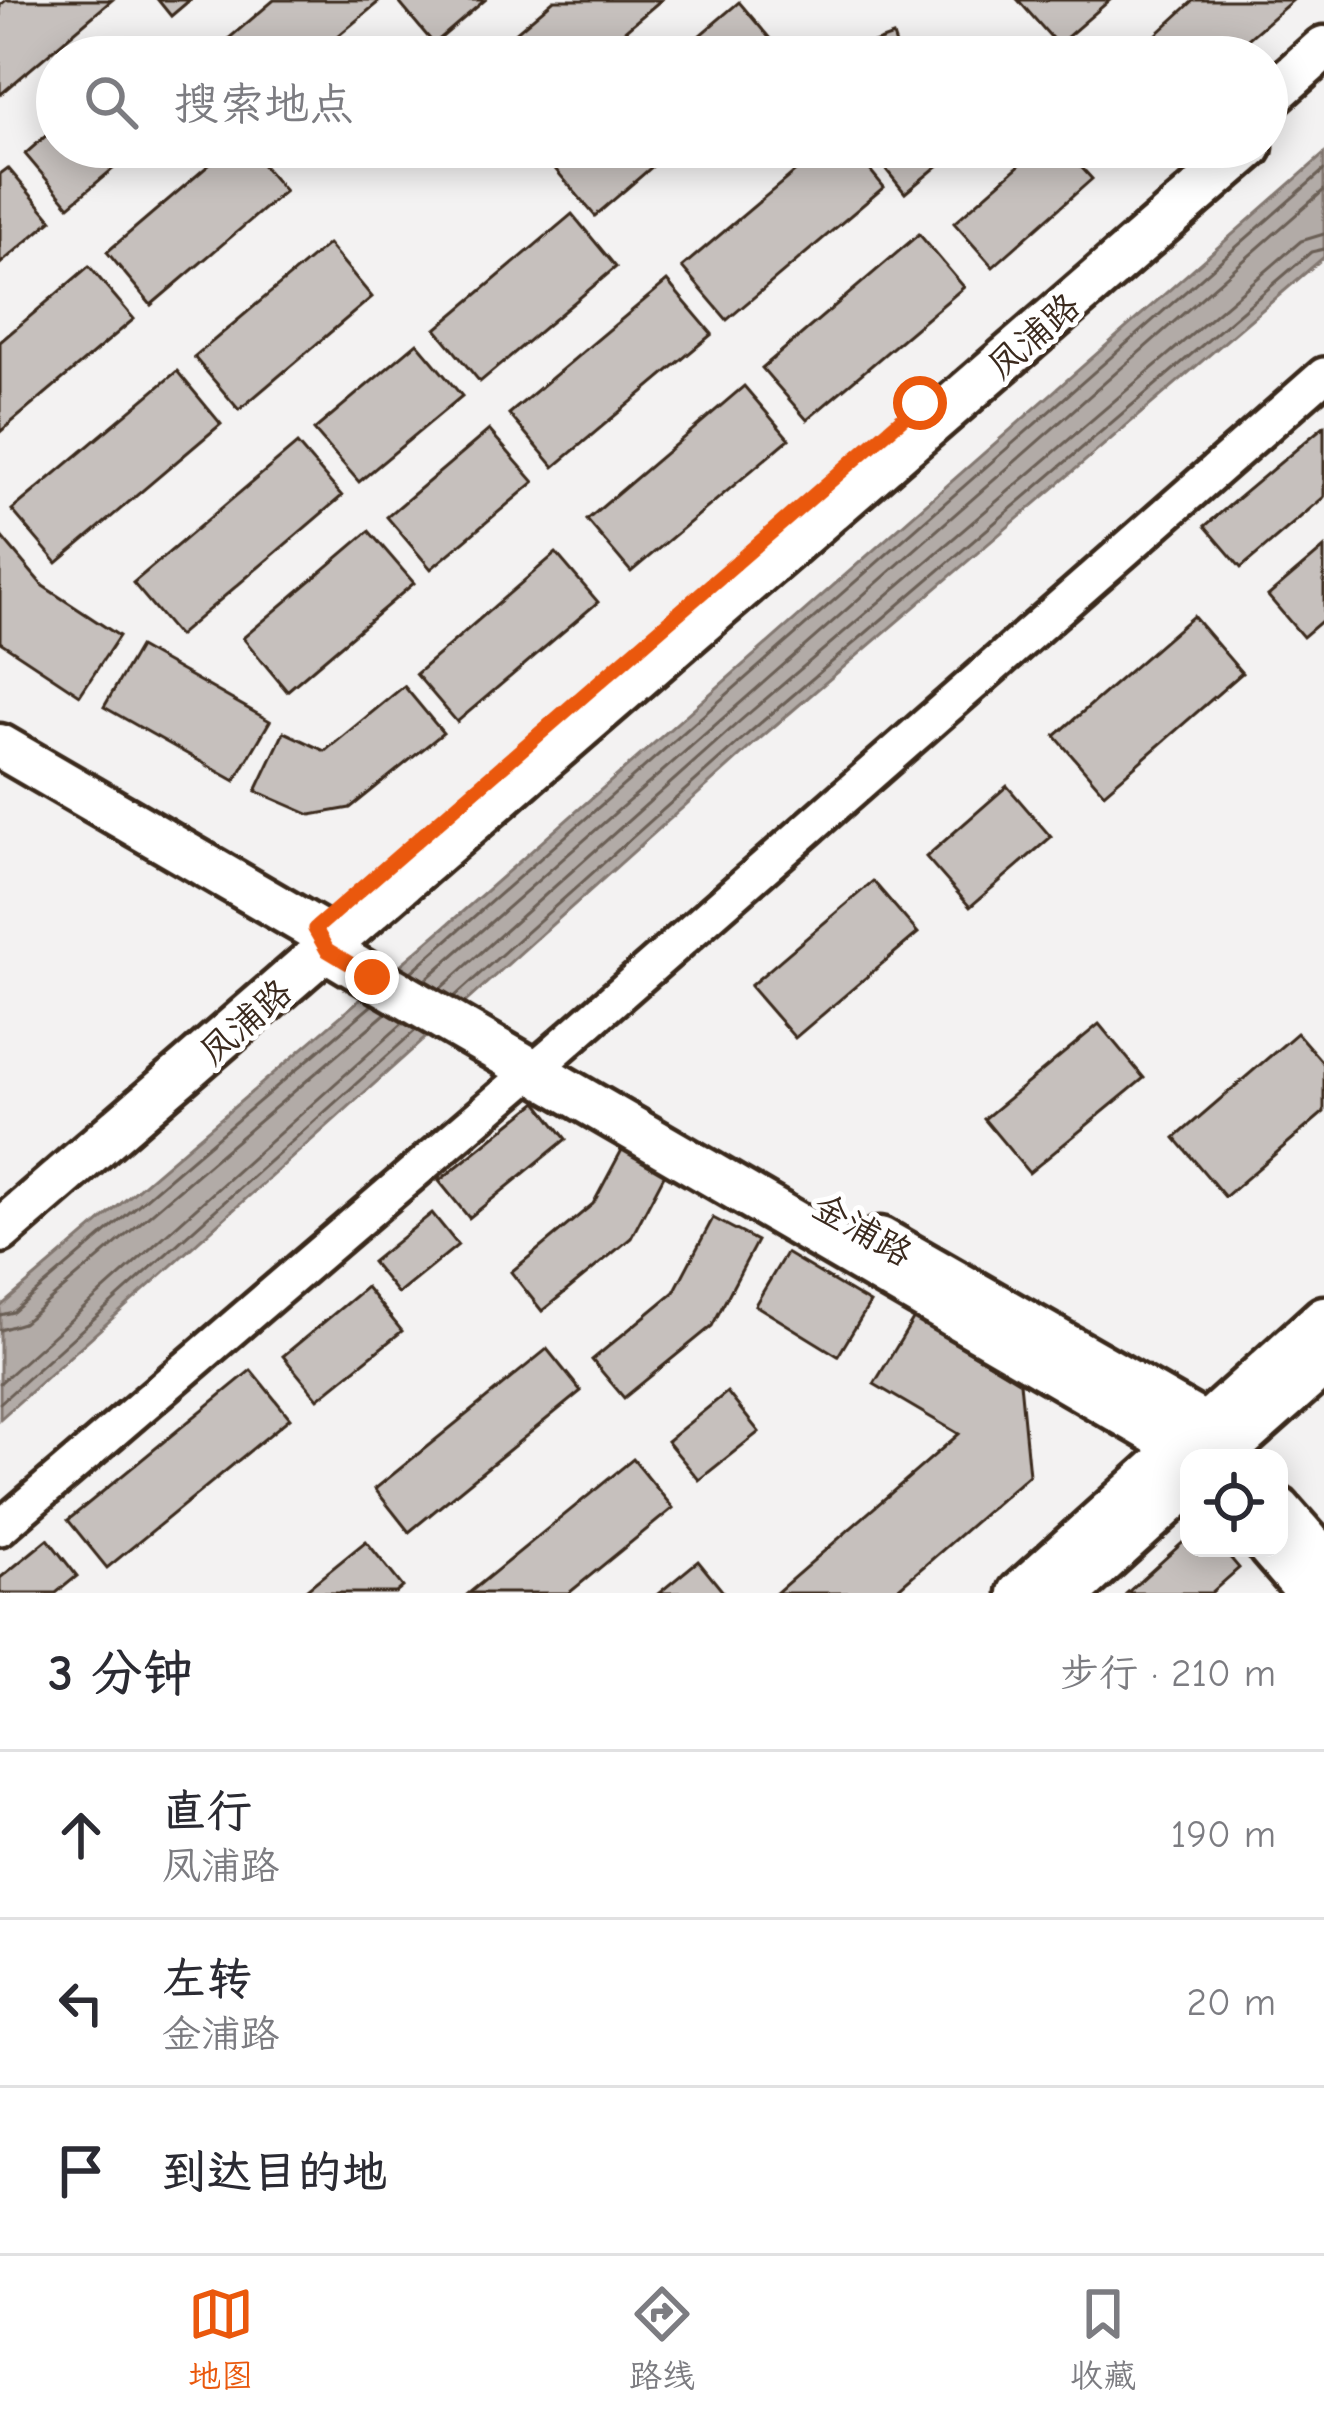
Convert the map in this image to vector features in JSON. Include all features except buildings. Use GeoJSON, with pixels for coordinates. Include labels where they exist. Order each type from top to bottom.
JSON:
{"type":"FeatureCollection","features":[{"type":"Feature","properties":{"kind":"street"},"geometry":{"type":"LineString","coordinates":[[1288,80],[1324,49]]}},
{"type":"Feature","properties":{"kind":"street"},"geometry":{"type":"LineString","coordinates":[[1288,114],[1324,82]]}},
{"type":"Feature","properties":{"kind":"street","name":"凤浦路"},"geometry":{"type":"LineString","coordinates":[[0,1231],[1189,168]]}},
{"type":"Feature","properties":{"kind":"street","name":"凤浦路"},"geometry":{"type":"LineString","coordinates":[[0,1196],[330,937],[1226,168]]}},
{"type":"Feature","properties":{"kind":"street"},"geometry":{"type":"LineString","coordinates":[[0,1528],[543,1062],[1324,375]]}},
{"type":"Feature","properties":{"kind":"street"},"geometry":{"type":"LineString","coordinates":[[0,746],[330,937]]}},
{"type":"Feature","properties":{"kind":"street","name":"金浦路"},"geometry":{"type":"LineString","coordinates":[[330,937],[1198,1449]]}},
{"type":"Feature","properties":{"kind":"street"},"geometry":{"type":"LineString","coordinates":[[1210,1449],[1324,1318]]}},
{"type":"Feature","properties":{"kind":"street"},"geometry":{"type":"LineString","coordinates":[[1213,1449],[1324,1364]]}},
{"type":"Feature","properties":{"kind":"street"},"geometry":{"type":"LineString","coordinates":[[1020,1593],[1180,1473]]}},
{"type":"Feature","properties":{"kind":"street"},"geometry":{"type":"LineString","coordinates":[[1069,1593],[1180,1480]]}},
{"type":"Feature","properties":{"kind":"street"},"geometry":{"type":"LineString","coordinates":[[1288,1519],[1324,1560]]}},
{"type":"Feature","properties":{"kind":"street"},"geometry":{"type":"LineString","coordinates":[[1278,1557],[1309,1593]]}},
{"type":"Feature","properties":{"kind":"water"},"geometry":{"type":"Polygon","coordinates":[[[1324,154],[1324,257],[757,741],[0,1419],[0,1307],[453,920],[1324,154]]]}},
{"type":"Feature","properties":{"kind":"route"},"geometry":{"type":"LineString","coordinates":[[372,977],[327,950],[315,929],[920,403]]}}]}
